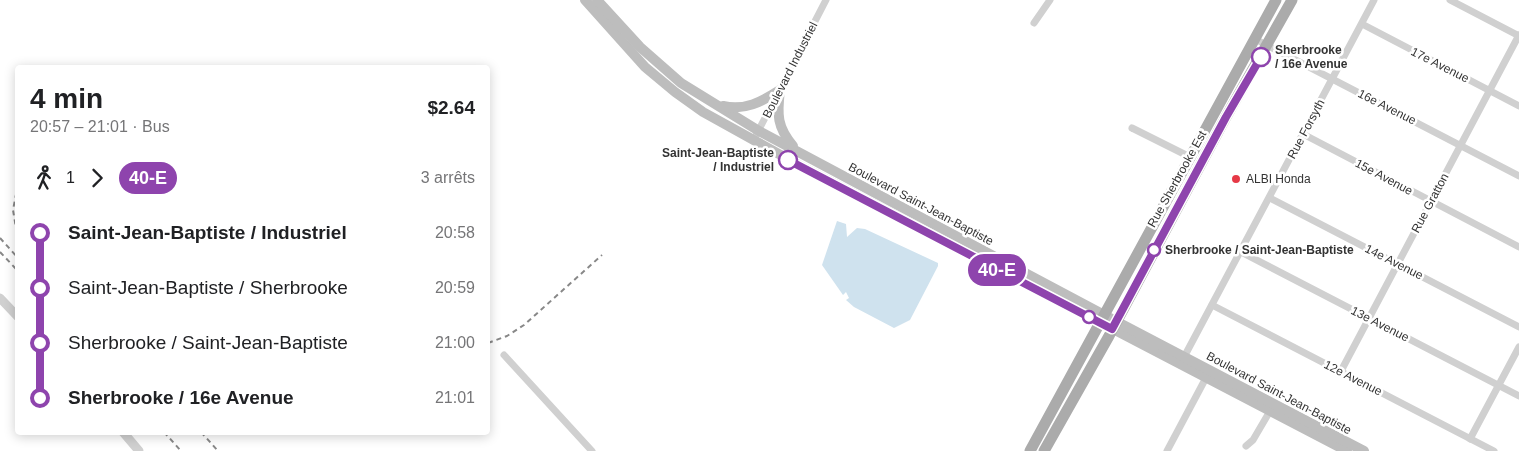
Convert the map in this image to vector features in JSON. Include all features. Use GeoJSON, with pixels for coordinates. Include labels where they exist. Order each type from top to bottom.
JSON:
{"type":"FeatureCollection","features":[{"type":"Feature","properties":{"kind":"main road","name":"Boulevard Saint-Jean-Baptiste"},"geometry":{"type":"LineString","coordinates":[[585,0],[645,67],[703,112],[754,141],[875,199],[1273,408],[1364,451]]}},
{"type":"Feature","properties":{"kind":"main road","name":"Boulevard Saint-Jean-Baptiste"},"geometry":{"type":"LineString","coordinates":[[597,0],[652,58],[681,83],[875,199]]}},
{"type":"Feature","properties":{"kind":"main road","name":"Rue Sherbrooke Est"},"geometry":{"type":"LineString","coordinates":[[1030,451],[1276,0]]}},
{"type":"Feature","properties":{"kind":"main road","name":"Rue Sherbrooke Est"},"geometry":{"type":"LineString","coordinates":[[1044,451],[1292,0]]}},
{"type":"Feature","properties":{"kind":"main road"},"geometry":{"type":"LineString","coordinates":[[1234,76],[1246,83]]}},
{"type":"Feature","properties":{"kind":"main road"},"geometry":{"type":"LineString","coordinates":[[711,102],[736,108],[749,106],[780,90]]}},
{"type":"Feature","properties":{"kind":"main road"},"geometry":{"type":"LineString","coordinates":[[780,90],[778,120],[785,137],[805,156]]}},
{"type":"Feature","properties":{"kind":"main road"},"geometry":{"type":"LineString","coordinates":[[1215,111],[1226,117]]}},
{"type":"Feature","properties":{"kind":"main road"},"geometry":{"type":"LineString","coordinates":[[1158,215],[1169,221]]}},
{"type":"Feature","properties":{"kind":"main road"},"geometry":{"type":"LineString","coordinates":[[1055,404],[1066,411]]}},
{"type":"Feature","properties":{"kind":"main road","name":"Boulevard Saint-Jean-Baptiste"},"geometry":{"type":"LineString","coordinates":[[1273,408],[1347,451]]}},
{"type":"Feature","properties":{"kind":"street","name":"Boulevard Industriel"},"geometry":{"type":"LineString","coordinates":[[754,141],[826,0]]}},
{"type":"Feature","properties":{"kind":"street"},"geometry":{"type":"LineString","coordinates":[[1034,23],[1050,0]]}},
{"type":"Feature","properties":{"kind":"street","name":"Rue Forsyth"},"geometry":{"type":"LineString","coordinates":[[1182,360],[1374,0]]}},
{"type":"Feature","properties":{"kind":"street"},"geometry":{"type":"LineString","coordinates":[[1450,0],[1519,35]]}},
{"type":"Feature","properties":{"kind":"street","name":"17e Avenue"},"geometry":{"type":"LineString","coordinates":[[1362,24],[1519,106]]}},
{"type":"Feature","properties":{"kind":"street","name":"Rue Gratton"},"geometry":{"type":"LineString","coordinates":[[1341,371],[1519,35]]}},
{"type":"Feature","properties":{"kind":"street","name":"16e Avenue"},"geometry":{"type":"LineString","coordinates":[[1254,39],[1519,176]]}},
{"type":"Feature","properties":{"kind":"street"},"geometry":{"type":"LineString","coordinates":[[1132,128],[1202,162]]}},
{"type":"Feature","properties":{"kind":"street","name":"15e Avenue"},"geometry":{"type":"LineString","coordinates":[[1303,134],[1519,247]]}},
{"type":"Feature","properties":{"kind":"street","name":"14e Avenue"},"geometry":{"type":"LineString","coordinates":[[1270,198],[1519,327]]}},
{"type":"Feature","properties":{"kind":"street","name":"13e Avenue"},"geometry":{"type":"LineString","coordinates":[[1241,252],[1519,396]]}},
{"type":"Feature","properties":{"kind":"street"},"geometry":{"type":"LineString","coordinates":[[1,299],[15,314]]}},
{"type":"Feature","properties":{"kind":"street","name":"12e Avenue"},"geometry":{"type":"LineString","coordinates":[[1212,305],[1494,451]]}},
{"type":"Feature","properties":{"kind":"street"},"geometry":{"type":"LineString","coordinates":[[1470,439],[1519,347]]}},
{"type":"Feature","properties":{"kind":"street"},"geometry":{"type":"LineString","coordinates":[[504,355],[592,451]]}},
{"type":"Feature","properties":{"kind":"street"},"geometry":{"type":"LineString","coordinates":[[1167,451],[1208,374]]}},
{"type":"Feature","properties":{"kind":"street"},"geometry":{"type":"LineString","coordinates":[[1246,446],[1253,440],[1273,408]]}},
{"type":"Feature","properties":{"kind":"street"},"geometry":{"type":"LineString","coordinates":[[126,435],[140,451]]}},
{"type":"Feature","properties":{"kind":"water"},"geometry":{"type":"Polygon","coordinates":[[[837,221],[846,224],[847,237],[857,228],[865,229],[938,263],[910,320],[894,328],[854,307],[846,300],[849,298],[846,292],[843,295],[822,265],[837,221]]]}},
{"type":"Feature","properties":{"kind":"railway"},"geometry":{"type":"LineString","coordinates":[[15,200],[13,210],[15,222]]}},
{"type":"Feature","properties":{"kind":"railway"},"geometry":{"type":"LineString","coordinates":[[0,238],[15,255]]}},
{"type":"Feature","properties":{"kind":"railway"},"geometry":{"type":"LineString","coordinates":[[0,252],[15,268]]}},
{"type":"Feature","properties":{"kind":"railway"},"geometry":{"type":"LineString","coordinates":[[490,342],[507,336],[524,325],[602,255]]}},
{"type":"Feature","properties":{"kind":"railway"},"geometry":{"type":"LineString","coordinates":[[167,435],[181,451]]}},
{"type":"Feature","properties":{"kind":"railway"},"geometry":{"type":"LineString","coordinates":[[204,435],[218,451]]}},
{"type":"Feature","properties":{"kind":"bus line","name":"40-E"},"geometry":{"type":"LineString","coordinates":[[788,160],[1112,329],[1169,221],[1261,57]]}},
{"type":"Feature","properties":{"kind":"place","name":"Sherbrooke / 16e Avenue"},"geometry":{"type":"Point","coordinates":[1261,57]}},
{"type":"Feature","properties":{"kind":"place","name":"Saint-Jean-Baptiste / Industriel"},"geometry":{"type":"Point","coordinates":[788,160]}},
{"type":"Feature","properties":{"kind":"place","name":"ALBI Honda"},"geometry":{"type":"Point","coordinates":[1236,179]}},
{"type":"Feature","properties":{"kind":"place","name":"Sherbrooke / Saint-Jean-Baptiste"},"geometry":{"type":"Point","coordinates":[1154,250]}}]}
